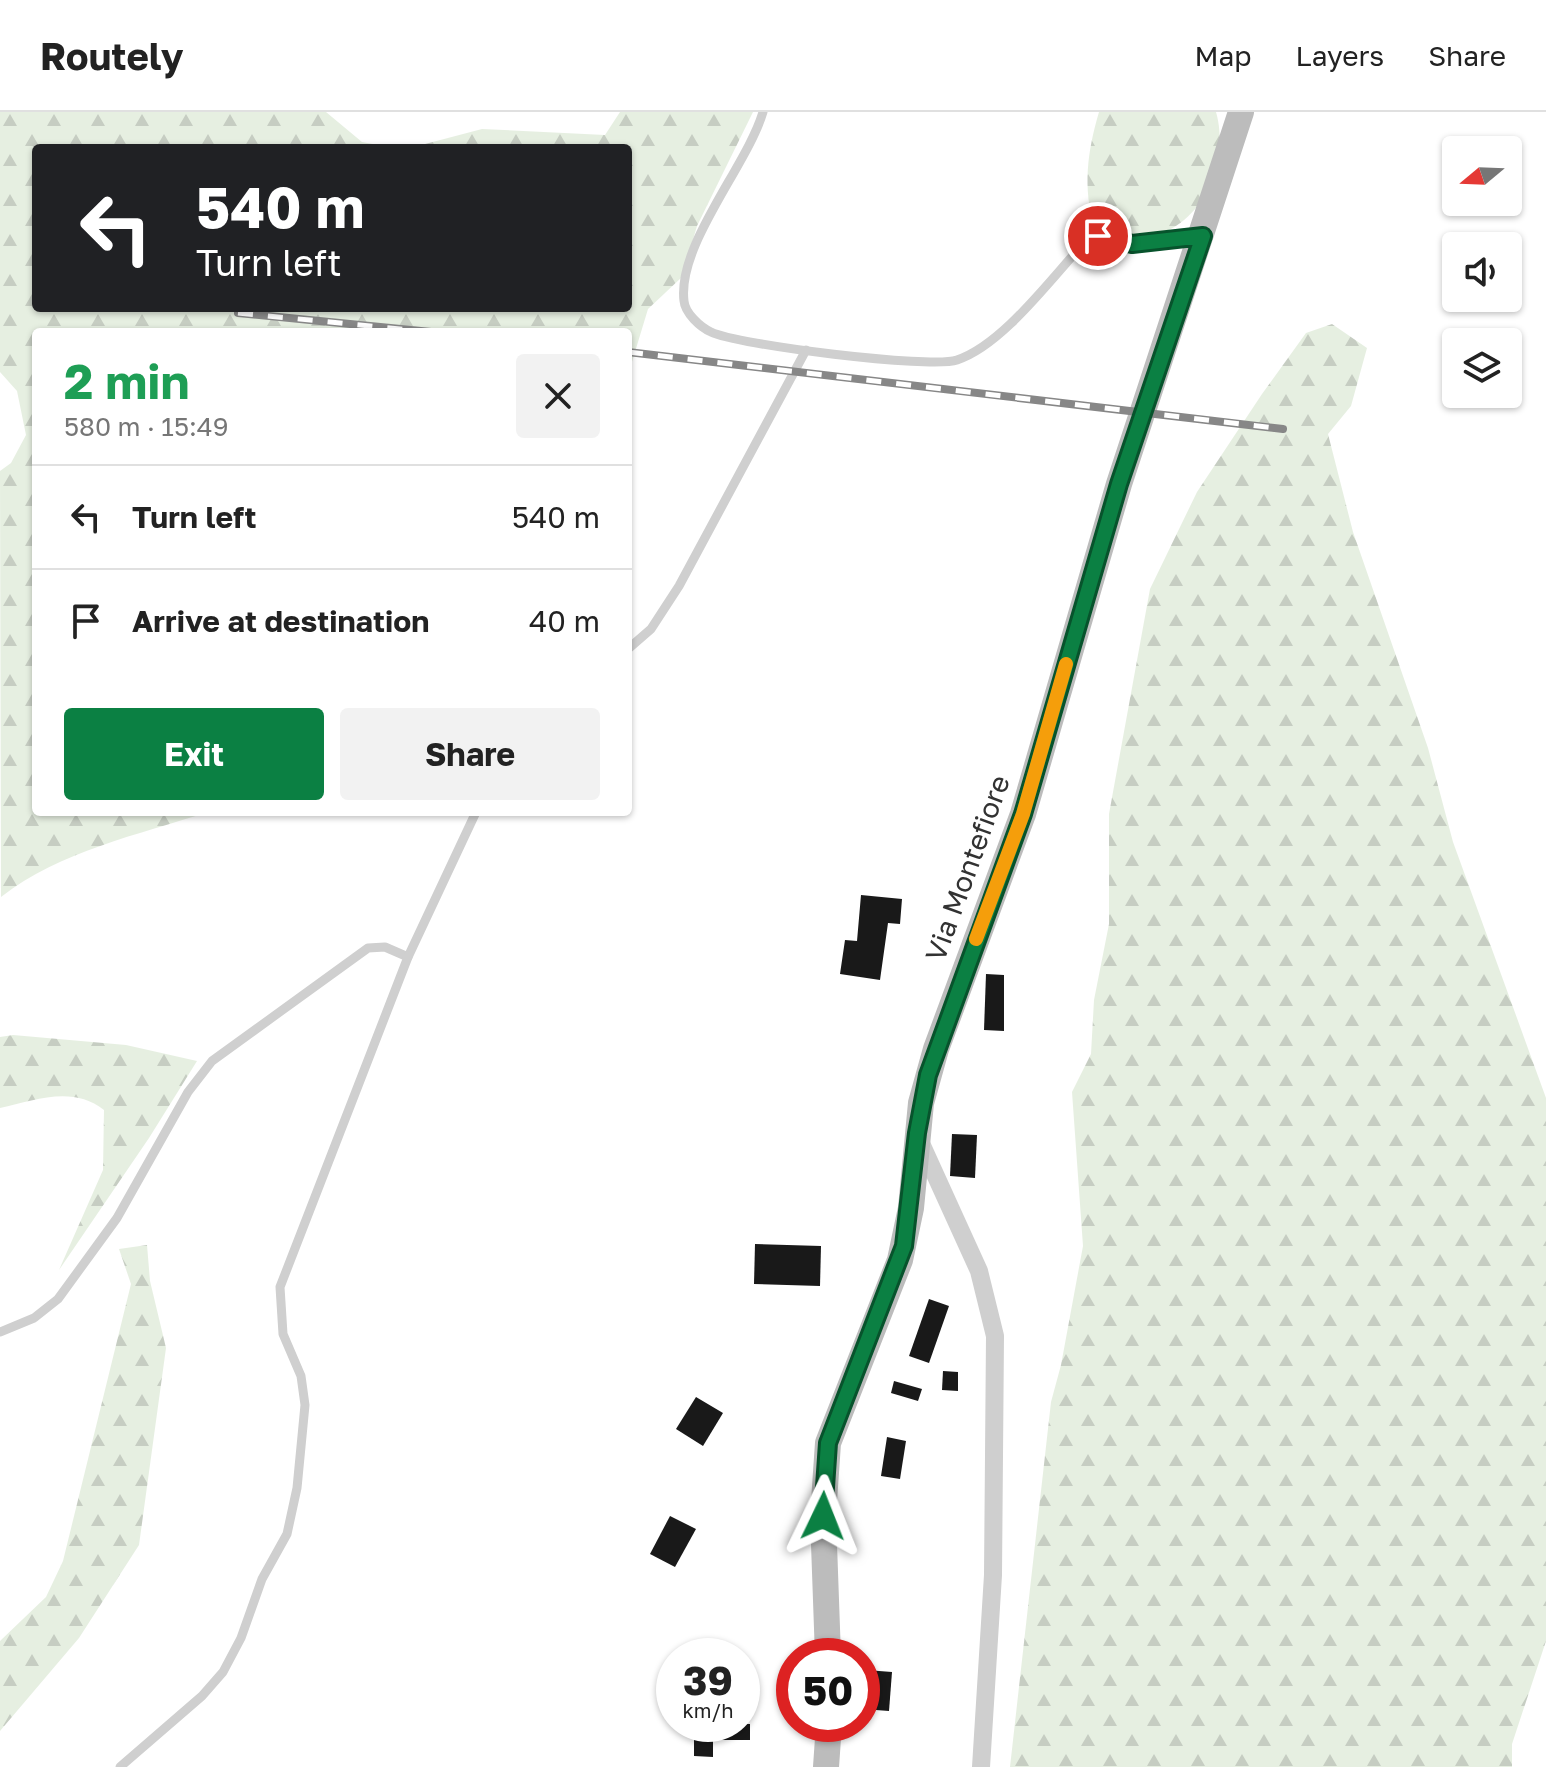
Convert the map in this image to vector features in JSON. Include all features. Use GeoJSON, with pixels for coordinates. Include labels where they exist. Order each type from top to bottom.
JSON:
{"type":"FeatureCollection","features":[{"type":"Feature","properties":{"kind":"main road","name":"Via Montefiore"},"geometry":{"type":"LineString","coordinates":[[827,1638],[823,1516],[828,1443],[900,1260],[911,1208],[917,1133],[936,1049],[1023,814],[1119,484],[1203,236],[1241,112]]}},
{"type":"Feature","properties":{"kind":"main road"},"geometry":{"type":"LineString","coordinates":[[826,1767],[828,1742]]}},
{"type":"Feature","properties":{"kind":"street"},"geometry":{"type":"LineString","coordinates":[[917,1133],[979,1271],[995,1336],[994,1564],[981,1767]]}},
{"type":"Feature","properties":{"kind":"lane"},"geometry":{"type":"LineString","coordinates":[[763,112],[696,246],[684,288],[684,304],[692,317],[712,333],[806,350],[919,363],[956,361],[990,342],[1086,241],[1098,236],[1132,244],[1203,236]]}},
{"type":"Feature","properties":{"kind":"lane"},"geometry":{"type":"LineString","coordinates":[[632,646],[651,629],[679,586],[806,350]]}},
{"type":"Feature","properties":{"kind":"lane"},"geometry":{"type":"LineString","coordinates":[[120,1767],[202,1696],[223,1672],[241,1638],[262,1579],[287,1534],[297,1488],[305,1405],[301,1376],[283,1334],[280,1287],[408,957],[474,816]]}},
{"type":"Feature","properties":{"kind":"lane"},"geometry":{"type":"LineString","coordinates":[[0,1332],[34,1318],[58,1299],[117,1218],[188,1092],[212,1061],[368,948],[385,947],[408,957]]}},
{"type":"Feature","properties":{"kind":"green space"},"geometry":{"type":"Polygon","coordinates":[[[0,112],[326,112],[362,142],[373,144],[32,144],[32,312],[632,312],[632,144],[425,144],[482,129],[605,135],[620,112],[753,112],[697,226],[682,277],[648,309],[632,362],[632,328],[32,328],[32,816],[195,816],[74,856],[24,881],[1,897],[0,471],[11,463],[26,435],[17,391],[0,372],[0,112]]]}},
{"type":"Feature","properties":{"kind":"green space"},"geometry":{"type":"Polygon","coordinates":[[[1099,112],[1216,112],[1219,150],[1215,170],[1198,206],[1184,220],[1168,230],[1149,236],[1094,228],[1088,198],[1088,170],[1099,112]]]}},
{"type":"Feature","properties":{"kind":"green space"},"geometry":{"type":"Polygon","coordinates":[[[1332,324],[1367,348],[1351,406],[1328,434],[1353,532],[1428,748],[1453,842],[1546,1098],[1546,1641],[1512,1744],[1512,1767],[1010,1767],[1051,1402],[1083,1246],[1072,1092],[1091,1054],[1094,1000],[1109,924],[1109,814],[1150,589],[1197,492],[1262,394],[1306,333],[1332,324]]]}},
{"type":"Feature","properties":{"kind":"green space"},"geometry":{"type":"Polygon","coordinates":[[[13,1035],[126,1045],[197,1061],[59,1270],[103,1170],[104,1110],[92,1102],[67,1096],[0,1108],[0,1037],[13,1035]]]}},
{"type":"Feature","properties":{"kind":"green space"},"geometry":{"type":"Polygon","coordinates":[[[147,1245],[150,1281],[166,1348],[139,1545],[79,1638],[0,1731],[0,1641],[46,1597],[63,1561],[131,1284],[119,1249],[147,1245]]]}},
{"type":"Feature","properties":{"kind":"building"},"geometry":{"type":"Polygon","coordinates":[[[861,895],[902,899],[900,924],[888,923],[880,980],[840,974],[845,940],[857,941],[861,895]]]}},
{"type":"Feature","properties":{"kind":"building"},"geometry":{"type":"Polygon","coordinates":[[[986,974],[1004,975],[1004,1031],[984,1030],[986,974]]]}},
{"type":"Feature","properties":{"kind":"building"},"geometry":{"type":"Polygon","coordinates":[[[952,1134],[977,1135],[975,1178],[950,1176],[952,1134]]]}},
{"type":"Feature","properties":{"kind":"building"},"geometry":{"type":"Polygon","coordinates":[[[755,1244],[821,1246],[820,1286],[754,1284],[755,1244]]]}},
{"type":"Feature","properties":{"kind":"building"},"geometry":{"type":"Polygon","coordinates":[[[929,1299],[949,1306],[929,1363],[909,1356],[929,1299]]]}},
{"type":"Feature","properties":{"kind":"building"},"geometry":{"type":"Polygon","coordinates":[[[943,1371],[958,1372],[958,1391],[942,1390],[943,1371]]]}},
{"type":"Feature","properties":{"kind":"building"},"geometry":{"type":"Polygon","coordinates":[[[894,1381],[922,1389],[918,1401],[891,1393],[894,1381]]]}},
{"type":"Feature","properties":{"kind":"building"},"geometry":{"type":"Polygon","coordinates":[[[696,1397],[723,1413],[703,1446],[676,1429],[696,1397]]]}},
{"type":"Feature","properties":{"kind":"building"},"geometry":{"type":"Polygon","coordinates":[[[887,1437],[906,1441],[900,1479],[881,1476],[887,1437]]]}},
{"type":"Feature","properties":{"kind":"building"},"geometry":{"type":"Polygon","coordinates":[[[670,1516],[696,1529],[675,1567],[650,1554],[670,1516]]]}},
{"type":"Feature","properties":{"kind":"building"},"geometry":{"type":"Polygon","coordinates":[[[880,1671],[892,1672],[889,1711],[880,1710],[880,1671]]]}},
{"type":"Feature","properties":{"kind":"building"},"geometry":{"type":"Polygon","coordinates":[[[694,1742],[713,1742],[713,1757],[694,1756],[694,1742]]]}},
{"type":"Feature","properties":{"kind":"railway"},"geometry":{"type":"LineString","coordinates":[[238,313],[390,328]]}},
{"type":"Feature","properties":{"kind":"railway"},"geometry":{"type":"LineString","coordinates":[[632,352],[1283,429]]}},
{"type":"Feature","properties":{"kind":"slow traffic"},"geometry":{"type":"LineString","coordinates":[[976,939],[1023,814],[1066,664]]}},
{"type":"Feature","properties":{"kind":"route"},"geometry":{"type":"LineString","coordinates":[[823,1516],[828,1443],[904,1246],[911,1208],[921,1103],[928,1075],[957,988],[1023,814],[1119,484],[1203,236],[1132,244],[1109,236],[1098,236]]}}]}
